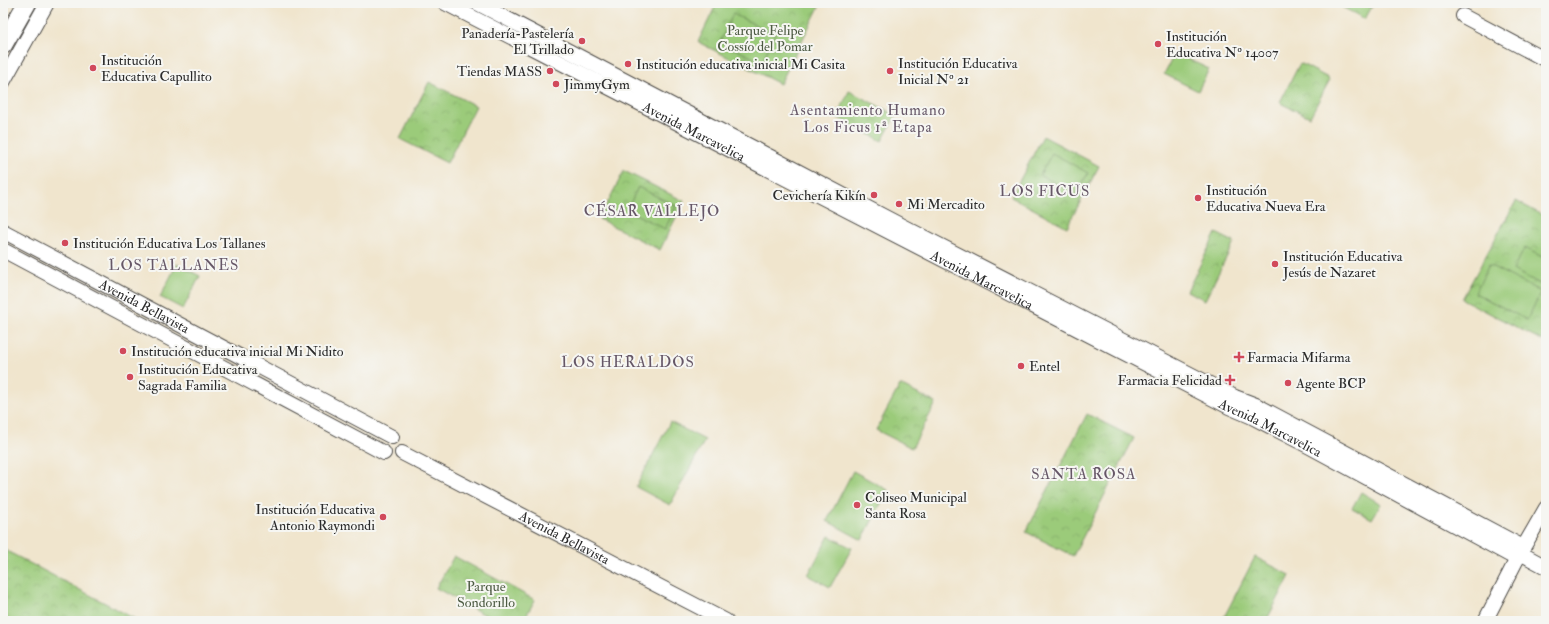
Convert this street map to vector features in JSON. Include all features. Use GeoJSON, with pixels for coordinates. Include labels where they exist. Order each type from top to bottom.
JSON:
{"type":"FeatureCollection","features":[{"type":"Feature","properties":{"kind":"highway"},"geometry":{"type":"LineString","coordinates":[[3,23],[14,3]]}},
{"type":"Feature","properties":{"kind":"highway"},"geometry":{"type":"LineString","coordinates":[[3,45],[27,3]]}},
{"type":"Feature","properties":{"kind":"street"},"geometry":{"type":"LineString","coordinates":[[3,82],[47,3]]}},
{"type":"Feature","properties":{"kind":"street","name":"Avenida Marcavelica"},"geometry":{"type":"LineString","coordinates":[[444,3],[1232,402],[1253,410],[1310,447],[1546,567]]}},
{"type":"Feature","properties":{"kind":"street","name":"Avenida Marcavelica"},"geometry":{"type":"LineString","coordinates":[[476,3],[906,228],[1232,402]]}},
{"type":"Feature","properties":{"kind":"street"},"geometry":{"type":"LineString","coordinates":[[1463,16],[1546,60]]}},
{"type":"Feature","properties":{"kind":"street","name":"Avenida Bellavista"},"geometry":{"type":"LineString","coordinates":[[3,231],[392,437]]}},
{"type":"Feature","properties":{"kind":"street","name":"Avenida Bellavista"},"geometry":{"type":"LineString","coordinates":[[3,250],[384,453]]}},
{"type":"Feature","properties":{"kind":"street"},"geometry":{"type":"LineString","coordinates":[[117,311],[125,296]]}},
{"type":"Feature","properties":{"kind":"street"},"geometry":{"type":"LineString","coordinates":[[167,338],[175,322]]}},
{"type":"Feature","properties":{"kind":"street"},"geometry":{"type":"LineString","coordinates":[[352,436],[360,421]]}},
{"type":"Feature","properties":{"kind":"street","name":"Avenida Bellavista"},"geometry":{"type":"LineString","coordinates":[[402,453],[726,621]]}},
{"type":"Feature","properties":{"kind":"street"},"geometry":{"type":"LineString","coordinates":[[1485,621],[1520,553],[1546,508]]}},
{"type":"Feature","properties":{"kind":"green space","name":"Parque Felipe Cossío del Pomar"},"geometry":{"type":"Polygon","coordinates":[[[717,3],[821,3],[780,84],[698,42],[717,3]]]}},
{"type":"Feature","properties":{"kind":"green space"},"geometry":{"type":"Polygon","coordinates":[[[1334,3],[1374,3],[1365,19],[1334,3]]]}},
{"type":"Feature","properties":{"kind":"green space"},"geometry":{"type":"Polygon","coordinates":[[[733,14],[775,34],[762,62],[720,42],[733,14]]]}},
{"type":"Feature","properties":{"kind":"green space"},"geometry":{"type":"Polygon","coordinates":[[[1175,53],[1209,69],[1198,91],[1164,74],[1175,53]]]}},
{"type":"Feature","properties":{"kind":"green space"},"geometry":{"type":"Polygon","coordinates":[[[1302,64],[1328,78],[1329,81],[1310,117],[1280,102],[1299,65],[1302,64]]]}},
{"type":"Feature","properties":{"kind":"green space"},"geometry":{"type":"Polygon","coordinates":[[[429,82],[476,106],[447,163],[400,139],[429,82]]]}},
{"type":"Feature","properties":{"kind":"green space"},"geometry":{"type":"Polygon","coordinates":[[[849,91],[896,115],[882,141],[837,117],[849,91]]]}},
{"type":"Feature","properties":{"kind":"green space"},"geometry":{"type":"Polygon","coordinates":[[[1043,136],[1099,166],[1067,227],[1011,197],[1043,136]]]}},
{"type":"Feature","properties":{"kind":"green space"},"geometry":{"type":"Polygon","coordinates":[[[1052,153],[1088,173],[1076,194],[1040,175],[1052,153]]]}},
{"type":"Feature","properties":{"kind":"green space"},"geometry":{"type":"Polygon","coordinates":[[[624,171],[684,201],[660,250],[599,219],[624,171]]]}},
{"type":"Feature","properties":{"kind":"green space"},"geometry":{"type":"Polygon","coordinates":[[[638,187],[676,206],[665,229],[627,210],[638,187]]]}},
{"type":"Feature","properties":{"kind":"green space"},"geometry":{"type":"Polygon","coordinates":[[[1516,201],[1546,217],[1545,342],[1462,299],[1516,201]]]}},
{"type":"Feature","properties":{"kind":"green space"},"geometry":{"type":"Polygon","coordinates":[[[1216,233],[1234,242],[1205,300],[1187,291],[1216,233]]]}},
{"type":"Feature","properties":{"kind":"green space"},"geometry":{"type":"Polygon","coordinates":[[[1525,248],[1546,259],[1546,287],[1513,270],[1525,248]]]}},
{"type":"Feature","properties":{"kind":"green space"},"geometry":{"type":"Polygon","coordinates":[[[177,264],[200,276],[183,309],[160,297],[177,264]]]}},
{"type":"Feature","properties":{"kind":"green space"},"geometry":{"type":"Polygon","coordinates":[[[1489,265],[1541,292],[1527,320],[1475,293],[1489,265]]]}},
{"type":"Feature","properties":{"kind":"green space"},"geometry":{"type":"Polygon","coordinates":[[[900,385],[936,403],[912,448],[876,430],[900,385]]]}},
{"type":"Feature","properties":{"kind":"green space"},"geometry":{"type":"Polygon","coordinates":[[[1087,414],[1134,438],[1073,556],[1026,532],[1087,414]]]}},
{"type":"Feature","properties":{"kind":"green space"},"geometry":{"type":"Polygon","coordinates":[[[670,422],[705,440],[670,505],[636,487],[670,422]]]}},
{"type":"Feature","properties":{"kind":"green space","name":"Coliseo Municipal Santa Rosa"},"geometry":{"type":"Polygon","coordinates":[[[853,471],[888,490],[862,540],[827,521],[853,471]]]}},
{"type":"Feature","properties":{"kind":"green space"},"geometry":{"type":"Polygon","coordinates":[[[1361,492],[1381,504],[1372,519],[1352,508],[1361,492]]]}},
{"type":"Feature","properties":{"kind":"green space"},"geometry":{"type":"Polygon","coordinates":[[[829,536],[852,548],[830,587],[808,575],[829,536]]]}},
{"type":"Feature","properties":{"kind":"green space"},"geometry":{"type":"Polygon","coordinates":[[[3,549],[139,621],[3,621],[3,549]]]}},
{"type":"Feature","properties":{"kind":"green space","name":"Parque Sondorillo"},"geometry":{"type":"Polygon","coordinates":[[[454,556],[535,600],[523,621],[496,621],[436,588],[454,556]]]}},
{"type":"Feature","properties":{"kind":"green space"},"geometry":{"type":"Polygon","coordinates":[[[1255,557],[1290,575],[1289,578],[1266,621],[1222,621],[1255,557]]]}},
{"type":"Feature","properties":{"kind":"place","name":"Panadería-Pastelería El Trillado"},"geometry":{"type":"Point","coordinates":[582,41]}},
{"type":"Feature","properties":{"kind":"place","name":"Institución Educativa Nº 14007"},"geometry":{"type":"Point","coordinates":[1158,44]}},
{"type":"Feature","properties":{"kind":"place","name":"Institución educativa inicial Mi Casita"},"geometry":{"type":"Point","coordinates":[628,64]}},
{"type":"Feature","properties":{"kind":"place","name":"Institución Educativa Capullito"},"geometry":{"type":"Point","coordinates":[93,68]}},
{"type":"Feature","properties":{"kind":"place","name":"Tiendas MASS"},"geometry":{"type":"Point","coordinates":[550,71]}},
{"type":"Feature","properties":{"kind":"place","name":"Institución Educativa Inicial Nº 21"},"geometry":{"type":"Point","coordinates":[890,71]}},
{"type":"Feature","properties":{"kind":"place","name":"JimmyGym"},"geometry":{"type":"Point","coordinates":[556,84]}},
{"type":"Feature","properties":{"kind":"place","name":"Cevichería Kikín"},"geometry":{"type":"Point","coordinates":[874,195]}},
{"type":"Feature","properties":{"kind":"place","name":"Institución Educativa Nueva Era"},"geometry":{"type":"Point","coordinates":[1198,198]}},
{"type":"Feature","properties":{"kind":"place","name":"Mi Mercadito"},"geometry":{"type":"Point","coordinates":[899,204]}},
{"type":"Feature","properties":{"kind":"place","name":"Institución Educativa Los Tallanes"},"geometry":{"type":"Point","coordinates":[65,243]}},
{"type":"Feature","properties":{"kind":"place","name":"Institución Educativa Jesús de Nazaret"},"geometry":{"type":"Point","coordinates":[1275,264]}},
{"type":"Feature","properties":{"kind":"place","name":"Institución educativa inicial Mi Nidito"},"geometry":{"type":"Point","coordinates":[123,351]}},
{"type":"Feature","properties":{"kind":"place","name":"Farmacia Mifarma"},"geometry":{"type":"Point","coordinates":[1239,357]}},
{"type":"Feature","properties":{"kind":"place","name":"Entel"},"geometry":{"type":"Point","coordinates":[1021,366]}},
{"type":"Feature","properties":{"kind":"place","name":"Institución Educativa Sagrada Familia"},"geometry":{"type":"Point","coordinates":[130,377]}},
{"type":"Feature","properties":{"kind":"place","name":"Farmacia Felicidad"},"geometry":{"type":"Point","coordinates":[1230,380]}},
{"type":"Feature","properties":{"kind":"place","name":"Agente BCP"},"geometry":{"type":"Point","coordinates":[1288,383]}},
{"type":"Feature","properties":{"kind":"place","name":"Coliseo Municipal Santa Rosa"},"geometry":{"type":"Point","coordinates":[857,505]}},
{"type":"Feature","properties":{"kind":"place","name":"Institución Educativa Antonio Raymondi"},"geometry":{"type":"Point","coordinates":[383,517]}},
{"type":"Feature","properties":{"kind":"district","name":"Asentamiento Humano Los Ficus 1ª Etapa"},"geometry":{"type":"Point","coordinates":[868,118]}},
{"type":"Feature","properties":{"kind":"district","name":"LOS FICUS"},"geometry":{"type":"Point","coordinates":[1045,191]}},
{"type":"Feature","properties":{"kind":"district","name":"CÉSAR VALLEJO"},"geometry":{"type":"Point","coordinates":[652,211]}},
{"type":"Feature","properties":{"kind":"district","name":"LOS TALLANES"},"geometry":{"type":"Point","coordinates":[174,265]}},
{"type":"Feature","properties":{"kind":"district","name":"LOS HERALDOS"},"geometry":{"type":"Point","coordinates":[628,362]}},
{"type":"Feature","properties":{"kind":"district","name":"SANTA ROSA"},"geometry":{"type":"Point","coordinates":[1084,474]}}]}
